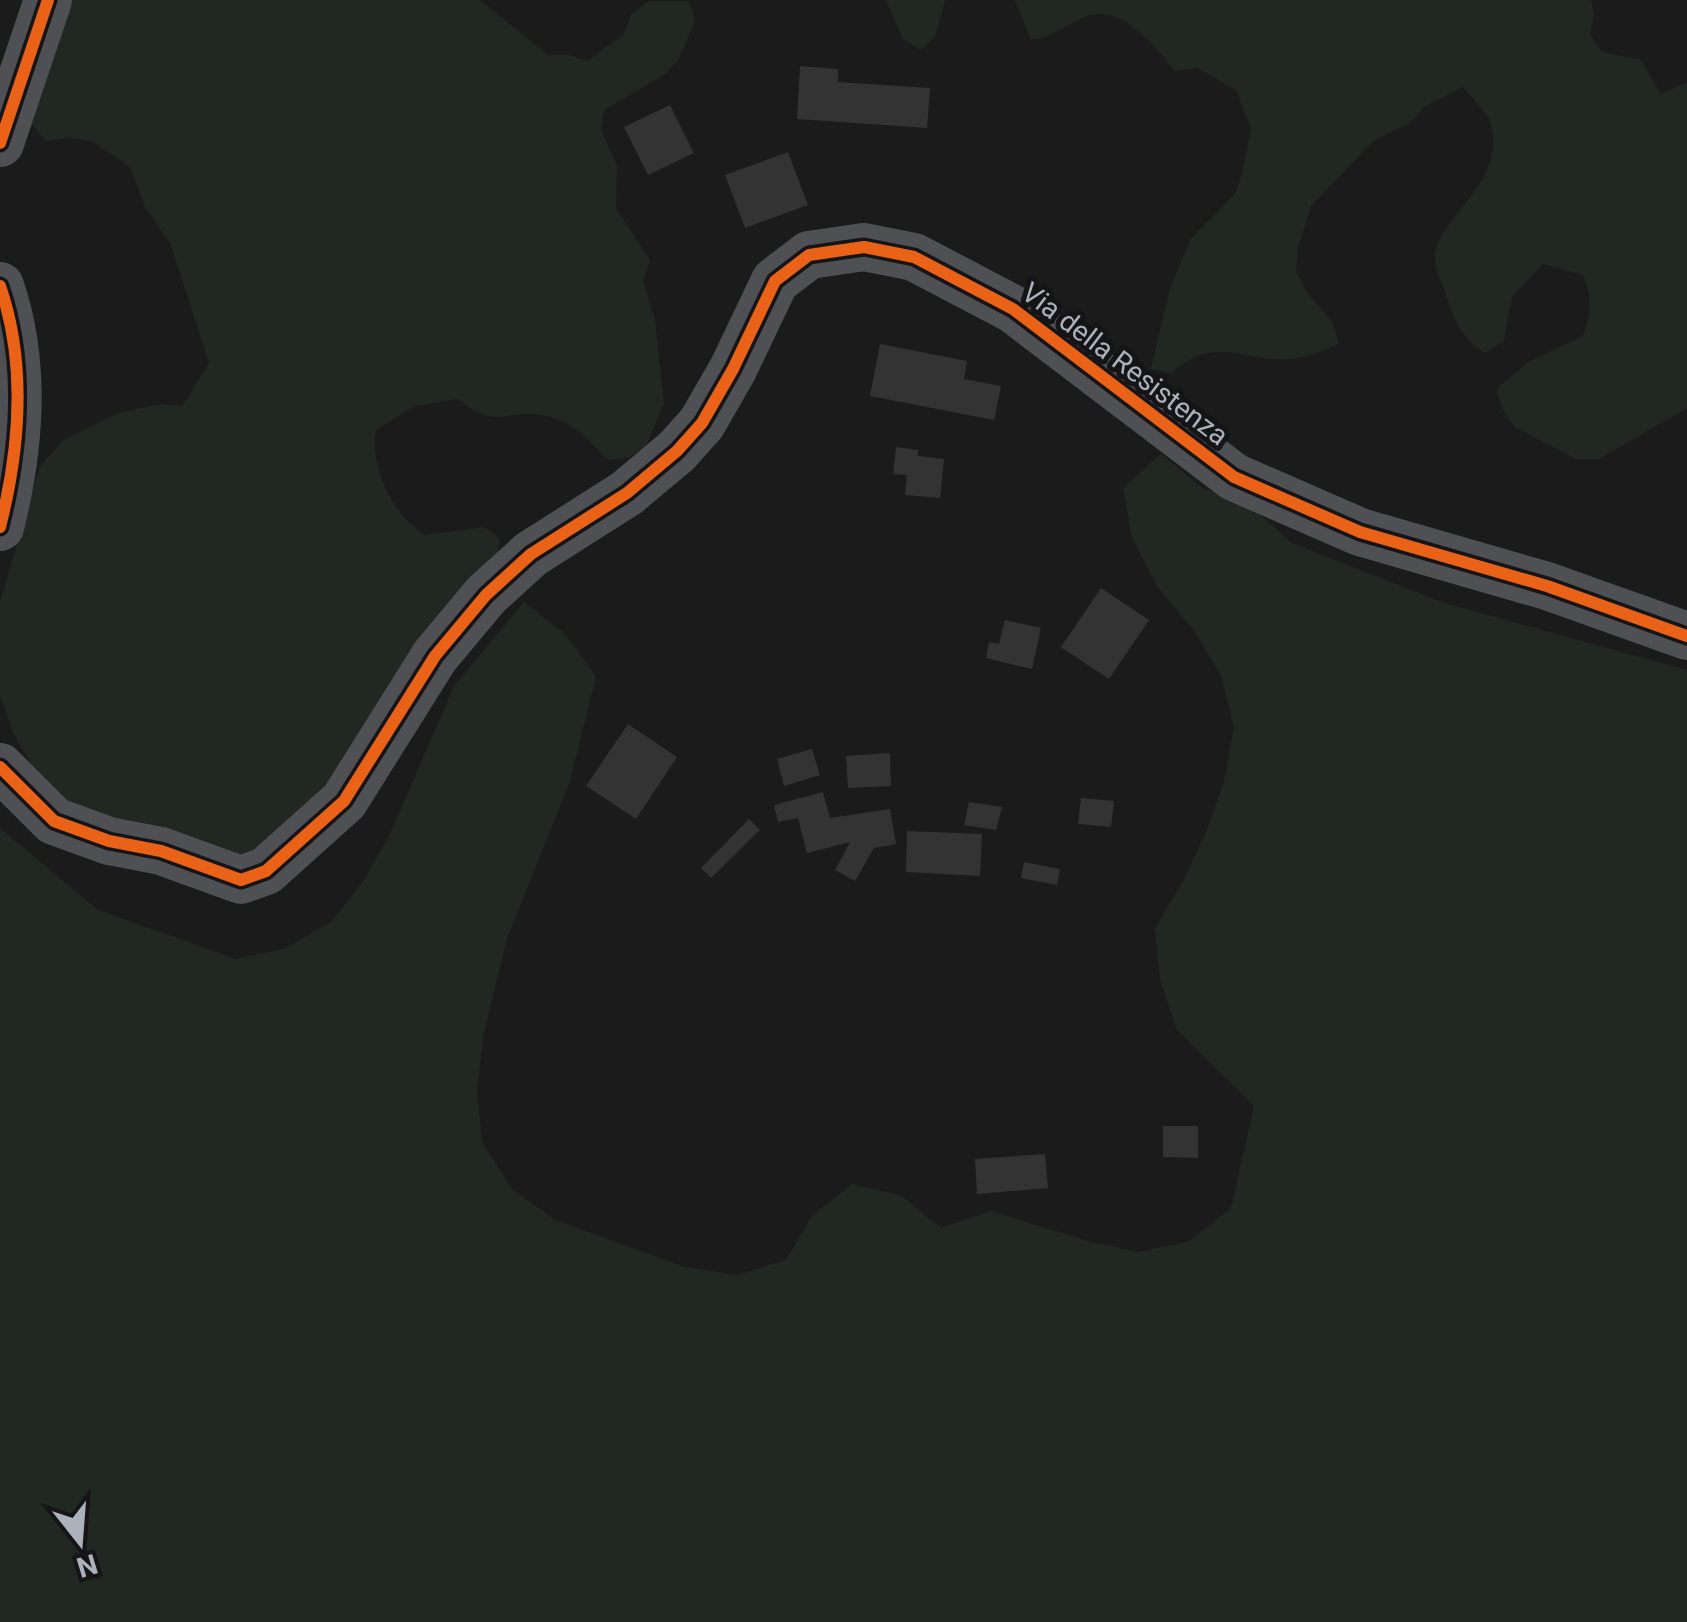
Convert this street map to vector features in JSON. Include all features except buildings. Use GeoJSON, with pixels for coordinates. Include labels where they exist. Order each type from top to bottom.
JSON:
{"type":"FeatureCollection","features":[{"type":"Feature","properties":{"kind":"street"},"geometry":{"type":"LineString","coordinates":[[0,143],[48,0]]}},
{"type":"Feature","properties":{"kind":"street","name":"Via della Resistenza"},"geometry":{"type":"LineString","coordinates":[[0,767],[54,821],[108,841],[160,851],[241,880],[266,871],[344,801],[435,656],[486,595],[532,554],[628,493],[678,452],[702,423],[733,369],[775,281],[809,255],[864,247],[914,256],[1013,309],[1234,477],[1360,532],[1547,586],[1687,636]]}},
{"type":"Feature","properties":{"kind":"street"},"geometry":{"type":"LineString","coordinates":[[0,286],[18,368],[18,426],[0,527]]}},
{"type":"Feature","properties":{"kind":"shaded area"},"geometry":{"type":"Polygon","coordinates":[[[63,0],[480,0],[548,55],[588,61],[623,35],[631,15],[648,1],[689,1],[695,21],[678,61],[662,76],[604,110],[601,130],[617,166],[616,208],[650,260],[643,281],[655,320],[664,403],[646,446],[629,458],[608,460],[562,421],[529,414],[492,417],[458,399],[415,406],[376,430],[380,474],[394,503],[413,526],[425,535],[484,527],[500,538],[498,558],[361,748],[275,839],[237,860],[92,818],[45,787],[13,733],[0,695],[0,602],[40,466],[62,441],[118,413],[160,404],[182,406],[209,363],[170,243],[145,207],[130,167],[92,141],[46,141],[32,125],[28,104],[63,0]]]}},
{"type":"Feature","properties":{"kind":"shaded area"},"geometry":{"type":"Polygon","coordinates":[[[886,0],[945,0],[936,35],[921,50],[903,39],[886,0]]]}},
{"type":"Feature","properties":{"kind":"shaded area"},"geometry":{"type":"Polygon","coordinates":[[[1015,0],[1591,0],[1594,14],[1590,35],[1602,52],[1641,60],[1661,94],[1687,82],[1687,408],[1599,459],[1576,459],[1515,427],[1502,409],[1497,389],[1528,362],[1583,336],[1589,298],[1583,275],[1543,264],[1512,297],[1504,341],[1485,353],[1461,330],[1437,271],[1437,246],[1480,183],[1493,146],[1489,119],[1463,87],[1425,106],[1411,122],[1372,142],[1311,206],[1298,248],[1296,270],[1305,290],[1333,323],[1339,344],[1293,359],[1216,352],[1187,361],[1172,373],[1151,369],[1170,288],[1190,240],[1235,194],[1251,129],[1236,90],[1197,68],[1175,71],[1126,22],[1114,16],[1088,16],[1031,40],[1015,0]]]}},
{"type":"Feature","properties":{"kind":"shaded area"},"geometry":{"type":"Polygon","coordinates":[[[1161,454],[1203,488],[1252,508],[1292,543],[1444,603],[1687,670],[1687,1622],[0,1622],[0,828],[98,910],[236,959],[286,948],[332,921],[364,880],[390,834],[454,686],[524,602],[565,634],[596,676],[569,784],[508,936],[483,1037],[477,1090],[482,1142],[512,1189],[555,1220],[685,1267],[737,1275],[786,1260],[812,1216],[852,1184],[902,1196],[941,1228],[991,1211],[1138,1252],[1190,1241],[1231,1208],[1254,1106],[1177,1030],[1160,979],[1155,928],[1206,832],[1224,782],[1234,727],[1221,676],[1193,629],[1158,588],[1132,538],[1123,488],[1161,454]]]}},
{"type":"Feature","properties":{"kind":"cycle path"},"geometry":{"type":"LineString","coordinates":[[0,143],[48,0]]}},
{"type":"Feature","properties":{"kind":"cycle path"},"geometry":{"type":"LineString","coordinates":[[0,767],[54,821],[109,841],[161,851],[241,880],[266,871],[344,801],[435,656],[486,595],[531,554],[627,493],[677,451],[702,423],[775,281],[809,255],[864,247],[914,257],[1013,309],[1234,477],[1360,532],[1547,586],[1687,636]]}},
{"type":"Feature","properties":{"kind":"cycle path"},"geometry":{"type":"LineString","coordinates":[[0,286],[14,345],[18,406],[12,467],[0,527]]}}]}
